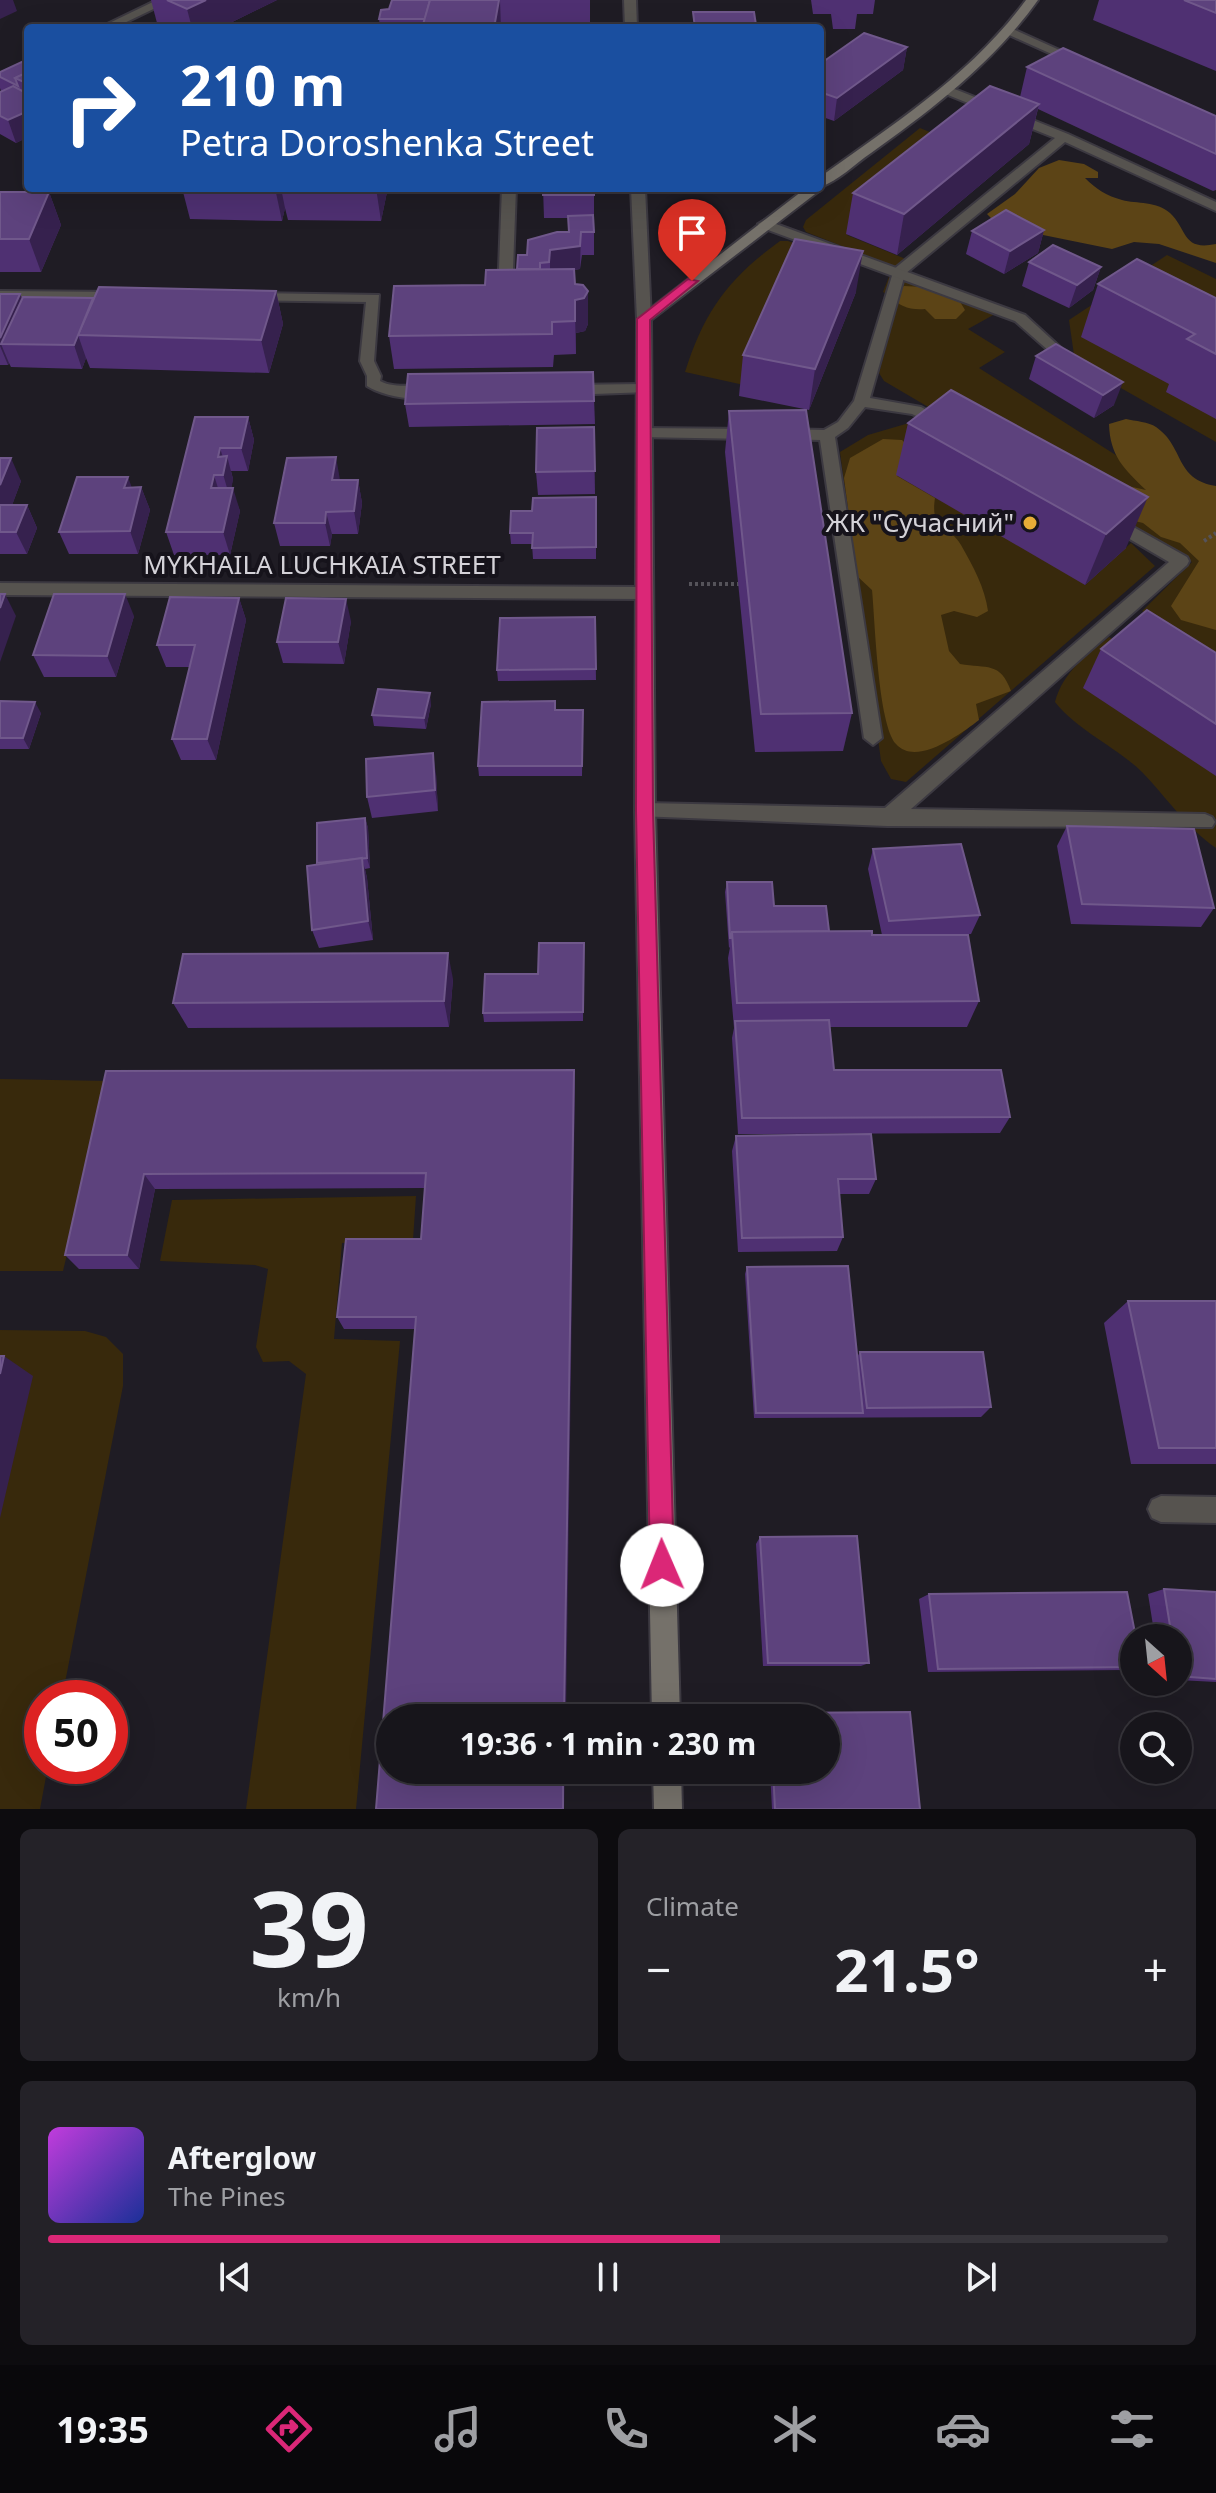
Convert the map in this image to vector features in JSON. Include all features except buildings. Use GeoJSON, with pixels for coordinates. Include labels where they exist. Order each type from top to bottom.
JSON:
{"type":"FeatureCollection","features":[{"type":"Feature","properties":{"kind":"main road"},"geometry":{"type":"LineString","coordinates":[[824,180],[947,90],[1011,32],[1032,0]]}},
{"type":"Feature","properties":{"kind":"main road"},"geometry":{"type":"LineString","coordinates":[[666,1704],[645,811],[644,319],[809,192]]}},
{"type":"Feature","properties":{"kind":"main road"},"geometry":{"type":"LineString","coordinates":[[667,1784],[668,1809]]}},
{"type":"Feature","properties":{"kind":"street"},"geometry":{"type":"LineString","coordinates":[[114,24],[166,0]]}},
{"type":"Feature","properties":{"kind":"street"},"geometry":{"type":"LineString","coordinates":[[630,0],[631,24]]}},
{"type":"Feature","properties":{"kind":"street"},"geometry":{"type":"LineString","coordinates":[[1011,32],[1099,70]]}},
{"type":"Feature","properties":{"kind":"street"},"geometry":{"type":"LineString","coordinates":[[947,90],[1064,137],[1216,207]]}},
{"type":"Feature","properties":{"kind":"street"},"geometry":{"type":"LineString","coordinates":[[643,433],[827,435],[843,425],[861,402],[899,272],[1064,137]]}},
{"type":"Feature","properties":{"kind":"street"},"geometry":{"type":"LineString","coordinates":[[490,297],[505,297],[509,192]]}},
{"type":"Feature","properties":{"kind":"street"},"geometry":{"type":"LineString","coordinates":[[638,192],[644,319]]}},
{"type":"Feature","properties":{"kind":"street"},"geometry":{"type":"LineString","coordinates":[[765,224],[1020,318],[1054,348]]}},
{"type":"Feature","properties":{"kind":"street"},"geometry":{"type":"LineString","coordinates":[[0,295],[140,296]]}},
{"type":"Feature","properties":{"kind":"street"},"geometry":{"type":"LineString","coordinates":[[234,297],[381,298],[367,361],[374,376],[372,383],[388,392],[450,391]]}},
{"type":"Feature","properties":{"kind":"street"},"geometry":{"type":"LineString","coordinates":[[558,390],[643,389]]}},
{"type":"Feature","properties":{"kind":"street"},"geometry":{"type":"LineString","coordinates":[[861,402],[916,410],[954,430]]}},
{"type":"Feature","properties":{"kind":"street"},"geometry":{"type":"LineString","coordinates":[[827,435],[873,738]]}},
{"type":"Feature","properties":{"kind":"street"},"geometry":{"type":"LineString","coordinates":[[887,818],[1124,623],[1181,561],[1101,515]]}},
{"type":"Feature","properties":{"kind":"street","name":"MYKHAILA LUCHKAIA STREET"},"geometry":{"type":"LineString","coordinates":[[0,589],[643,593]]}},
{"type":"Feature","properties":{"kind":"street"},"geometry":{"type":"LineString","coordinates":[[645,811],[1205,822]]}},
{"type":"Feature","properties":{"kind":"street"},"geometry":{"type":"LineString","coordinates":[[1161,1509],[1216,1510]]}},
{"type":"Feature","properties":{"kind":"path"},"geometry":{"type":"LineString","coordinates":[[689,584],[739,584]]}},
{"type":"Feature","properties":{"kind":"shaded area"},"geometry":{"type":"Polygon","coordinates":[[[920,128],[959,144],[847,235],[918,264],[908,272],[806,232],[803,227],[806,220],[920,128]]]}},
{"type":"Feature","properties":{"kind":"shaded area"},"geometry":{"type":"Polygon","coordinates":[[[1059,160],[1084,164],[1098,172],[1098,178],[1085,178],[1107,194],[1165,209],[1191,242],[1216,244],[1216,263],[1159,244],[1134,242],[1112,249],[999,226],[987,214],[1015,194],[1039,168],[1059,160]]]}},
{"type":"Feature","properties":{"kind":"shaded area"},"geometry":{"type":"Polygon","coordinates":[[[780,241],[788,241],[851,264],[744,385],[685,372],[692,350],[720,298],[746,268],[780,241]]]}},
{"type":"Feature","properties":{"kind":"shaded area"},"geometry":{"type":"Polygon","coordinates":[[[1167,255],[1216,279],[1216,442],[1075,362],[1069,320],[1167,255]]]}},
{"type":"Feature","properties":{"kind":"shaded area"},"geometry":{"type":"Polygon","coordinates":[[[890,274],[995,314],[968,329],[1005,352],[979,368],[1188,501],[1216,492],[1216,657],[1142,611],[1192,562],[884,381],[879,373],[899,301],[883,292],[890,274]]]}},
{"type":"Feature","properties":{"kind":"shaded area"},"geometry":{"type":"Polygon","coordinates":[[[904,286],[924,287],[959,300],[965,310],[956,319],[935,319],[925,309],[905,307],[889,295],[904,286]]]}},
{"type":"Feature","properties":{"kind":"shaded area"},"geometry":{"type":"Polygon","coordinates":[[[1126,419],[1156,427],[1172,444],[1193,477],[1216,486],[1216,630],[1181,620],[1171,606],[1199,561],[1180,543],[1161,537],[1143,523],[1114,516],[1123,485],[1146,490],[1125,468],[1112,445],[1109,424],[1126,419]]]}},
{"type":"Feature","properties":{"kind":"shaded area"},"geometry":{"type":"Polygon","coordinates":[[[909,423],[1085,585],[1131,543],[1155,566],[906,782],[891,779],[881,761],[840,452],[868,435],[909,423]]]}},
{"type":"Feature","properties":{"kind":"shaded area"},"geometry":{"type":"Polygon","coordinates":[[[883,439],[902,440],[909,447],[897,476],[935,498],[938,522],[961,545],[984,594],[988,611],[977,617],[954,611],[941,615],[949,651],[960,664],[997,671],[1007,681],[1011,691],[976,704],[979,720],[961,733],[938,746],[915,752],[896,744],[885,716],[872,590],[857,576],[844,478],[850,458],[883,439]]]}},
{"type":"Feature","properties":{"kind":"shaded area"},"geometry":{"type":"Polygon","coordinates":[[[1109,637],[1129,649],[1216,776],[1216,848],[1186,822],[1142,772],[1074,722],[1055,702],[1069,674],[1109,637]]]}},
{"type":"Feature","properties":{"kind":"shaded area"},"geometry":{"type":"Polygon","coordinates":[[[0,1079],[108,1081],[63,1271],[0,1271],[0,1079]]]}},
{"type":"Feature","properties":{"kind":"shaded area"},"geometry":{"type":"Polygon","coordinates":[[[416,1196],[413,1240],[342,1243],[334,1339],[400,1341],[356,1809],[246,1809],[306,1374],[289,1361],[263,1362],[256,1347],[268,1269],[255,1265],[160,1261],[172,1200],[416,1196]]]}},
{"type":"Feature","properties":{"kind":"shaded area"},"geometry":{"type":"Polygon","coordinates":[[[0,1330],[85,1331],[106,1337],[123,1354],[123,1386],[66,1680],[24,1680],[24,1784],[45,1784],[40,1809],[0,1809],[0,1330]]]}},
{"type":"Feature","properties":{"kind":"place","name":"ЖК \"Сучасний\""},"geometry":{"type":"Point","coordinates":[1030,523]}},
{"type":"Feature","properties":{"kind":"route"},"geometry":{"type":"LineString","coordinates":[[662,1565],[645,811],[644,319],[692,281]]}}]}
